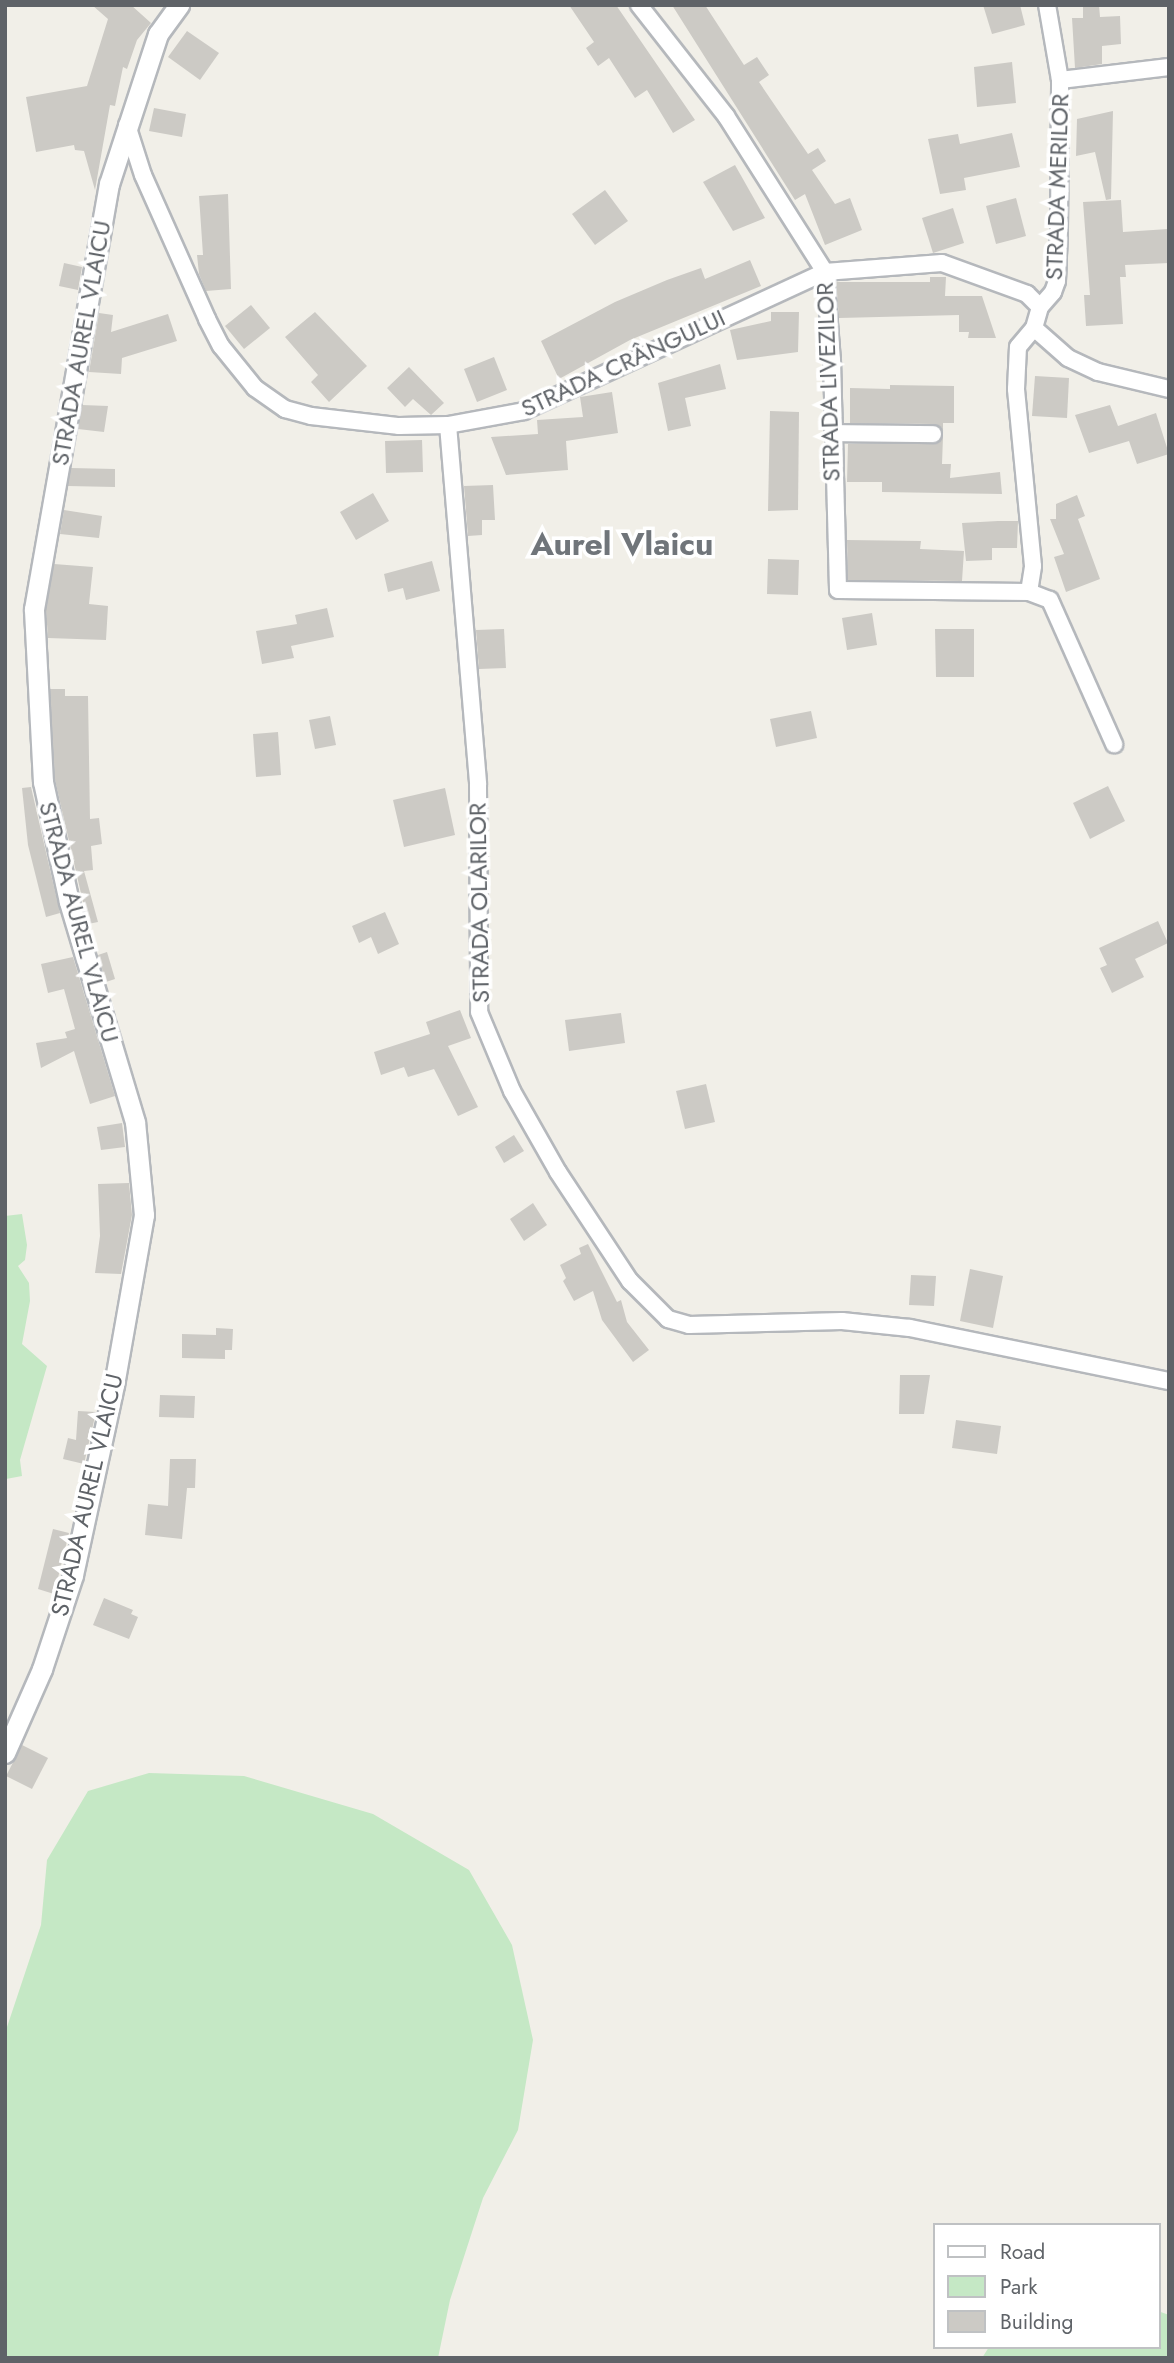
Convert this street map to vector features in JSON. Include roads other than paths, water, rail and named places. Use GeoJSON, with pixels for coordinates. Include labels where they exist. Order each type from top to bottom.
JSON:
{"type":"FeatureCollection","features":[{"type":"Feature","properties":{"kind":"street","name":"STRADA AUREL VLAICU"},"geometry":{"type":"LineString","coordinates":[[5,1753],[42,1669],[73,1575],[114,1385],[144,1215],[135,1122],[69,902],[43,782],[34,629],[96,246],[127,125],[158,34],[179,5]]}},
{"type":"Feature","properties":{"kind":"street","name":"STRADA LIVEZILOR"},"geometry":{"type":"LineString","coordinates":[[639,5],[726,116],[825,272],[838,590],[1026,593]]}},
{"type":"Feature","properties":{"kind":"street","name":"STRADA MERILOR"},"geometry":{"type":"LineString","coordinates":[[825,272],[942,263],[1027,294],[1040,307],[1054,292],[1057,281],[1060,80],[1047,5]]}},
{"type":"Feature","properties":{"kind":"street"},"geometry":{"type":"LineString","coordinates":[[1060,80],[1169,67]]}},
{"type":"Feature","properties":{"kind":"street","name":"STRADA CRÂNGULUI"},"geometry":{"type":"LineString","coordinates":[[127,125],[143,175],[202,310],[221,346],[256,388],[285,409],[311,416],[399,426],[448,425],[524,411],[825,272]]}},
{"type":"Feature","properties":{"kind":"street"},"geometry":{"type":"LineString","coordinates":[[1040,307],[1034,328],[1018,347],[1016,389],[1033,566],[1026,593],[1050,600],[1114,744]]}},
{"type":"Feature","properties":{"kind":"street"},"geometry":{"type":"LineString","coordinates":[[1034,328],[1068,358],[1098,372],[1169,389]]}},
{"type":"Feature","properties":{"kind":"street","name":"STRADA OLARILOR"},"geometry":{"type":"LineString","coordinates":[[448,425],[478,785],[481,896],[477,986],[479,1012],[512,1091],[601,1240],[630,1281],[668,1319],[689,1325],[842,1321],[956,1336],[1169,1381]]}},
{"type":"Feature","properties":{"kind":"street"},"geometry":{"type":"LineString","coordinates":[[833,433],[933,434]]}},
{"type":"Feature","properties":{"kind":"district","name":"Aurel Vlaicu"},"geometry":{"type":"Point","coordinates":[622,544]}}]}
